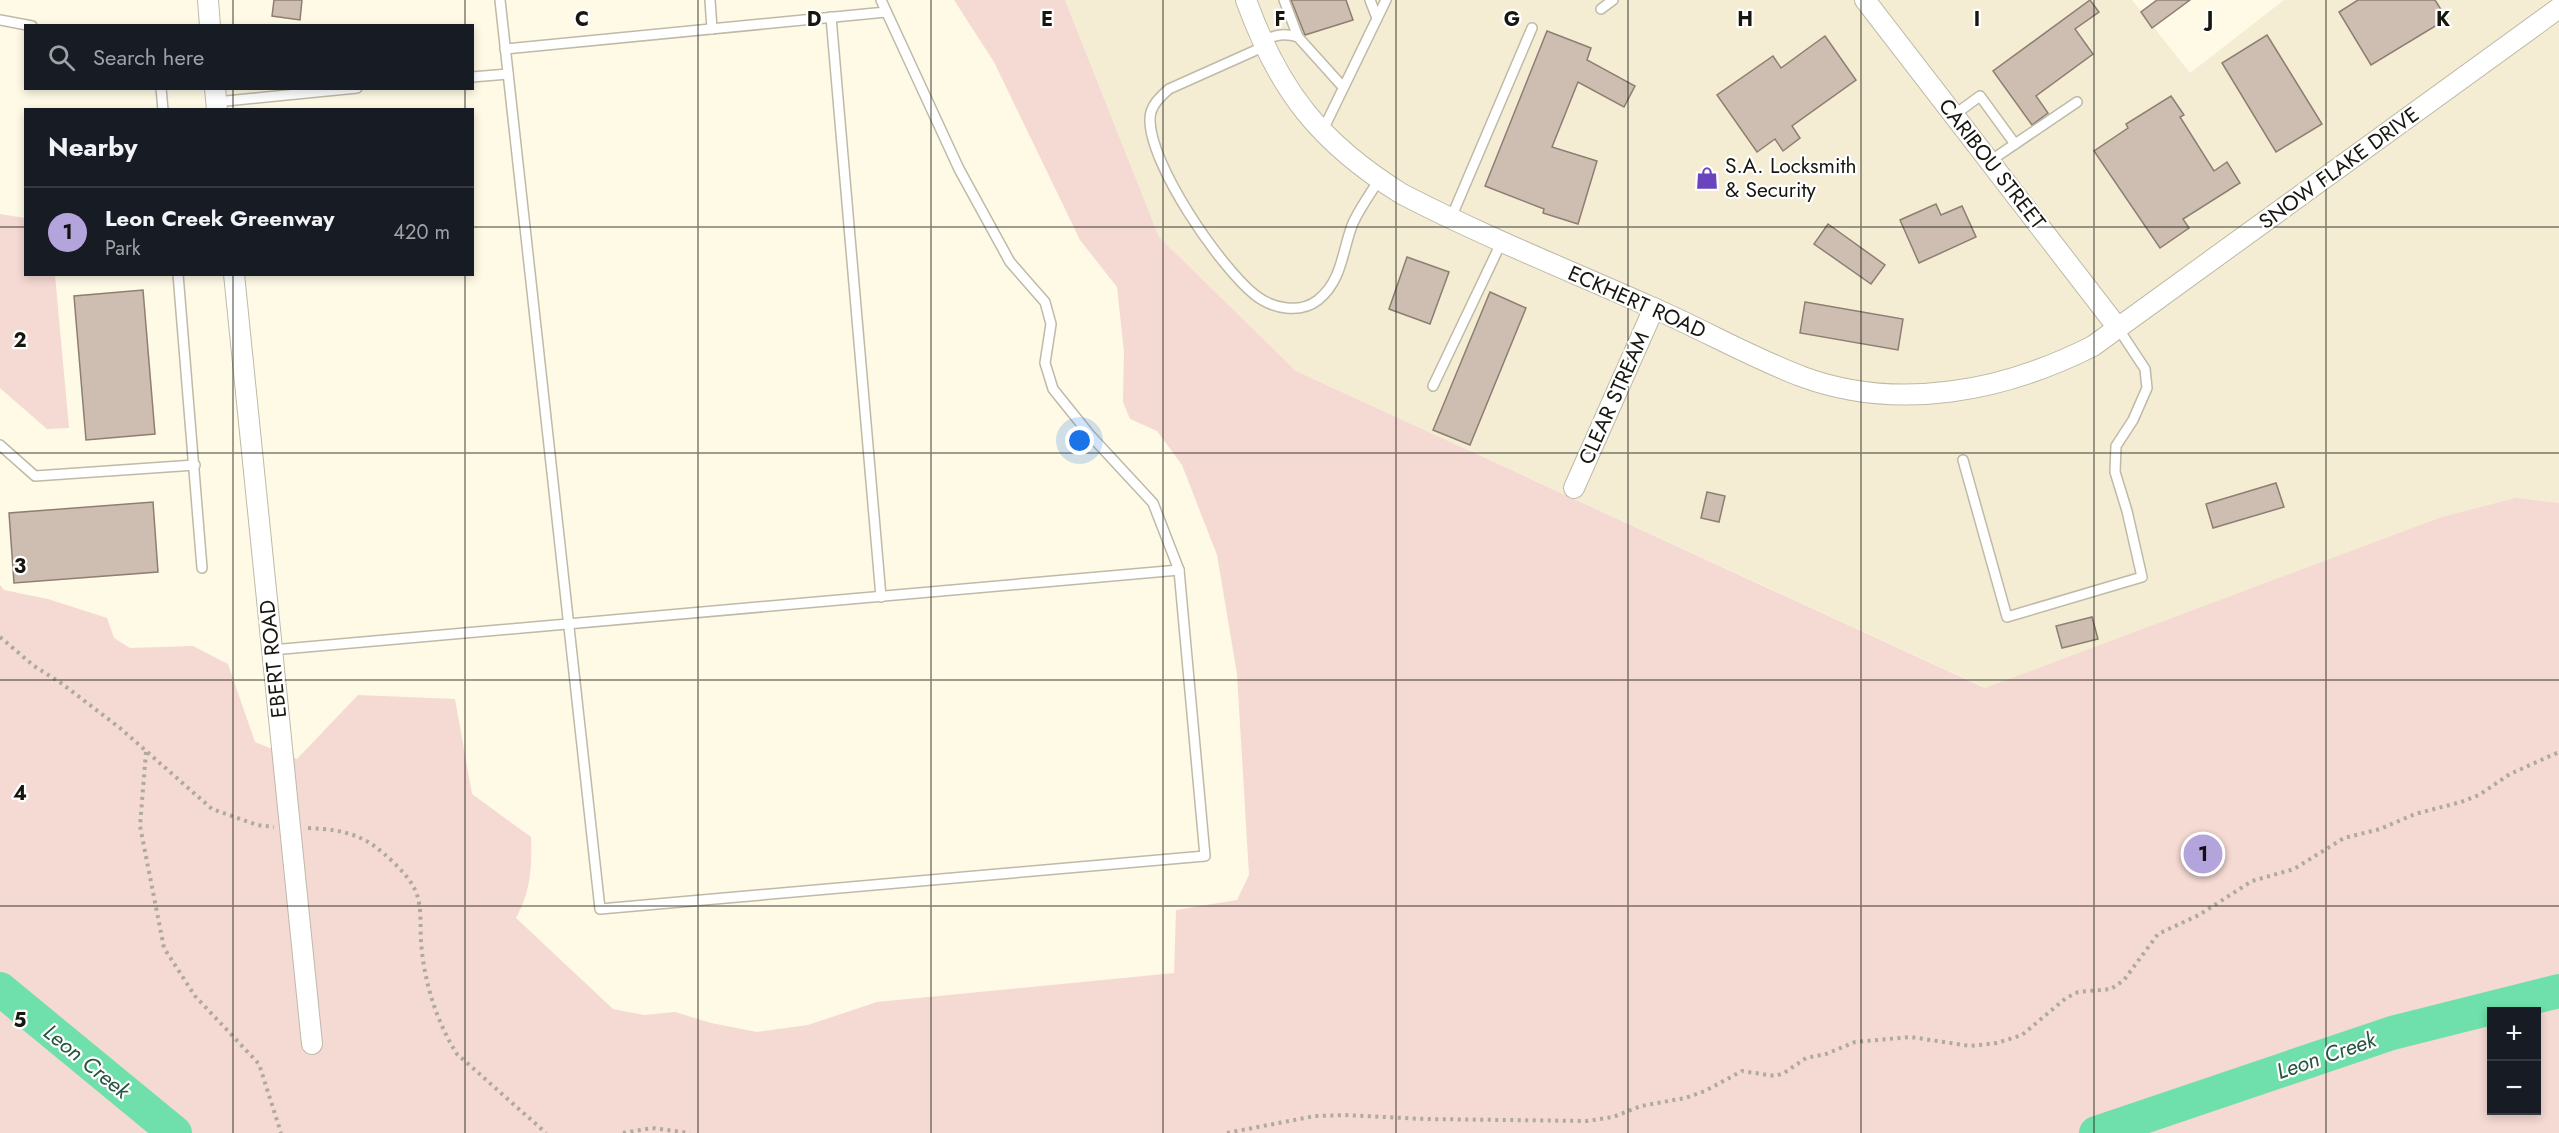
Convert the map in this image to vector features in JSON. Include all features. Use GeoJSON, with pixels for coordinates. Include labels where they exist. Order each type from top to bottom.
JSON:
{"type":"FeatureCollection","features":[{"type":"Feature","properties":{"kind":"street"},"geometry":{"type":"LineString","coordinates":[[208,0],[210,24]]}},
{"type":"Feature","properties":{"kind":"street","name":"ECKHERT ROAD"},"geometry":{"type":"LineString","coordinates":[[1246,0],[1262,44],[1277,73],[1297,102],[1322,132],[1345,154],[1379,180],[1402,195],[1451,218],[1806,378],[1864,391],[1911,395],[1987,387],[2059,364],[2093,346],[2118,328]]}},
{"type":"Feature","properties":{"kind":"street","name":"CARIBOU STREET"},"geometry":{"type":"LineString","coordinates":[[1865,0],[2118,328]]}},
{"type":"Feature","properties":{"kind":"street","name":"SNOW FLAKE DRIVE"},"geometry":{"type":"LineString","coordinates":[[2118,328],[2559,8]]}},
{"type":"Feature","properties":{"kind":"street","name":"EBERT ROAD"},"geometry":{"type":"LineString","coordinates":[[234,276],[312,1044]]}},
{"type":"Feature","properties":{"kind":"street","name":"CLEAR STREAM"},"geometry":{"type":"LineString","coordinates":[[1574,488],[1654,308]]}},
{"type":"Feature","properties":{"kind":"lane"},"geometry":{"type":"LineString","coordinates":[[500,0],[600,909],[1204,856],[1179,570],[1153,503],[1090,435],[1053,389],[1046,363],[1051,324],[1045,302],[1010,262],[970,190],[881,0]]}},
{"type":"Feature","properties":{"kind":"lane"},"geometry":{"type":"LineString","coordinates":[[710,0],[712,29]]}},
{"type":"Feature","properties":{"kind":"lane"},"geometry":{"type":"LineString","coordinates":[[1284,0],[1298,37],[1343,87]]}},
{"type":"Feature","properties":{"kind":"lane"},"geometry":{"type":"LineString","coordinates":[[1370,0],[1377,18]]}},
{"type":"Feature","properties":{"kind":"lane"},"geometry":{"type":"LineString","coordinates":[[1322,132],[1386,0]]}},
{"type":"Feature","properties":{"kind":"lane"},"geometry":{"type":"LineString","coordinates":[[1601,9],[1614,0]]}},
{"type":"Feature","properties":{"kind":"lane"},"geometry":{"type":"LineString","coordinates":[[505,49],[886,12]]}},
{"type":"Feature","properties":{"kind":"lane"},"geometry":{"type":"LineString","coordinates":[[831,17],[881,597]]}},
{"type":"Feature","properties":{"kind":"lane"},"geometry":{"type":"LineString","coordinates":[[0,20],[24,24]]}},
{"type":"Feature","properties":{"kind":"lane"},"geometry":{"type":"LineString","coordinates":[[1451,218],[1532,28]]}},
{"type":"Feature","properties":{"kind":"lane"},"geometry":{"type":"LineString","coordinates":[[1298,37],[1288,34],[1277,35],[1169,89],[1156,100],[1150,117],[1151,135],[1171,184],[1186,210],[1233,271],[1256,296],[1277,307],[1298,309],[1317,301],[1333,285],[1354,222],[1379,180]]}},
{"type":"Feature","properties":{"kind":"lane"},"geometry":{"type":"LineString","coordinates":[[474,77],[508,74]]}},
{"type":"Feature","properties":{"kind":"lane"},"geometry":{"type":"LineString","coordinates":[[161,90],[163,108]]}},
{"type":"Feature","properties":{"kind":"lane"},"geometry":{"type":"LineString","coordinates":[[216,100],[334,90]]}},
{"type":"Feature","properties":{"kind":"lane"},"geometry":{"type":"LineString","coordinates":[[1954,115],[1980,96],[2015,144]]}},
{"type":"Feature","properties":{"kind":"lane"},"geometry":{"type":"LineString","coordinates":[[1990,161],[2077,102]]}},
{"type":"Feature","properties":{"kind":"lane"},"geometry":{"type":"LineString","coordinates":[[1433,386],[1502,241]]}},
{"type":"Feature","properties":{"kind":"lane"},"geometry":{"type":"LineString","coordinates":[[178,276],[202,568]]}},
{"type":"Feature","properties":{"kind":"lane"},"geometry":{"type":"LineString","coordinates":[[1963,460],[2007,617],[2142,577],[2127,511],[2115,472],[2116,446],[2133,420],[2147,388],[2145,369],[2118,328]]}},
{"type":"Feature","properties":{"kind":"lane"},"geometry":{"type":"LineString","coordinates":[[0,445],[35,476],[195,465]]}},
{"type":"Feature","properties":{"kind":"lane"},"geometry":{"type":"LineString","coordinates":[[272,650],[1179,570]]}},
{"type":"Feature","properties":{"kind":"path"},"geometry":{"type":"LineString","coordinates":[[146,752],[140,826],[164,948],[195,996],[259,1064],[281,1133]]}},
{"type":"Feature","properties":{"kind":"path"},"geometry":{"type":"LineString","coordinates":[[1227,1133],[1315,1116],[1345,1114],[1423,1119],[1587,1121],[1614,1117],[1641,1106],[1685,1098],[1705,1091],[1742,1071],[1775,1076],[1784,1073],[1806,1058],[1826,1054],[1855,1042],[1911,1037],[1970,1046],[1997,1043],[2022,1035],[2058,1004],[2078,992],[2111,989],[2124,980],[2158,934],[2199,915],[2252,881],[2294,869],[2344,838],[2380,829],[2415,813],[2480,795],[2510,774],[2559,752]]}},
{"type":"Feature","properties":{"kind":"path"},"geometry":{"type":"LineString","coordinates":[[623,1133],[652,1128],[690,1133]]}},
{"type":"Feature","properties":{"kind":"shaded area"},"geometry":{"type":"Polygon","coordinates":[[[954,0],[1065,0],[1159,237],[1296,371],[1985,688],[2442,517],[2516,498],[2559,503],[2559,1133],[0,1133],[0,585],[4,590],[48,599],[107,618],[114,638],[130,648],[193,646],[228,664],[255,742],[297,759],[358,695],[455,699],[472,794],[531,837],[530,879],[516,918],[613,1009],[644,1015],[675,1012],[711,1023],[757,1032],[808,1025],[877,1002],[1174,973],[1176,910],[1237,900],[1249,875],[1237,674],[1217,555],[1182,465],[1157,431],[1130,419],[1123,402],[1124,352],[1117,287],[1080,240],[994,62],[954,0]]]}},
{"type":"Feature","properties":{"kind":"shaded area"},"geometry":{"type":"Polygon","coordinates":[[[1065,0],[2132,0],[2190,73],[2284,0],[2559,0],[2559,647],[1986,688],[1296,371],[1159,237],[1065,0]]]}},
{"type":"Feature","properties":{"kind":"shaded area"},"geometry":{"type":"Polygon","coordinates":[[[0,214],[24,218],[24,276],[55,276],[69,428],[47,429],[0,388],[0,214]]]}},
{"type":"Feature","properties":{"kind":"building"},"geometry":{"type":"Polygon","coordinates":[[[274,0],[302,0],[300,20],[272,16],[274,0]]]}},
{"type":"Feature","properties":{"kind":"building"},"geometry":{"type":"Polygon","coordinates":[[[1291,0],[1346,0],[1353,20],[1305,35],[1291,0]]]}},
{"type":"Feature","properties":{"kind":"building"},"geometry":{"type":"Polygon","coordinates":[[[2090,0],[2099,12],[2075,29],[2093,54],[2036,96],[2048,113],[2032,125],[1993,71],[2090,0]]]}},
{"type":"Feature","properties":{"kind":"building"},"geometry":{"type":"Polygon","coordinates":[[[2157,0],[2190,0],[2152,28],[2141,12],[2157,0]]]}},
{"type":"Feature","properties":{"kind":"building"},"geometry":{"type":"Polygon","coordinates":[[[2358,0],[2435,0],[2447,19],[2371,65],[2339,12],[2358,0]]]}},
{"type":"Feature","properties":{"kind":"building"},"geometry":{"type":"Polygon","coordinates":[[[1547,31],[1591,48],[1587,60],[1635,86],[1624,107],[1578,82],[1552,147],[1597,161],[1578,224],[1543,213],[1544,209],[1485,186],[1547,31]]]}},
{"type":"Feature","properties":{"kind":"building"},"geometry":{"type":"Polygon","coordinates":[[[2267,35],[2322,124],[2276,152],[2222,63],[2267,35]]]}},
{"type":"Feature","properties":{"kind":"building"},"geometry":{"type":"Polygon","coordinates":[[[1825,36],[1856,80],[1792,126],[1800,138],[1783,151],[1775,139],[1757,152],[1717,95],[1773,56],[1781,68],[1825,36]]]}},
{"type":"Feature","properties":{"kind":"building"},"geometry":{"type":"Polygon","coordinates":[[[2171,96],[2184,115],[2180,117],[2214,171],[2227,162],[2240,183],[2183,219],[2189,228],[2160,248],[2094,151],[2128,128],[2126,124],[2171,96]]]}},
{"type":"Feature","properties":{"kind":"building"},"geometry":{"type":"Polygon","coordinates":[[[1936,204],[1941,215],[1962,206],[1976,237],[1919,263],[1900,220],[1936,204]]]}},
{"type":"Feature","properties":{"kind":"building"},"geometry":{"type":"Polygon","coordinates":[[[1828,224],[1885,265],[1871,284],[1814,244],[1828,224]]]}},
{"type":"Feature","properties":{"kind":"building"},"geometry":{"type":"Polygon","coordinates":[[[1407,257],[1449,272],[1430,324],[1389,309],[1407,257]]]}},
{"type":"Feature","properties":{"kind":"building"},"geometry":{"type":"Polygon","coordinates":[[[143,290],[155,434],[86,440],[74,296],[143,290]]]}},
{"type":"Feature","properties":{"kind":"building"},"geometry":{"type":"Polygon","coordinates":[[[1490,292],[1526,308],[1470,445],[1433,430],[1490,292]]]}},
{"type":"Feature","properties":{"kind":"building"},"geometry":{"type":"Polygon","coordinates":[[[1805,302],[1903,319],[1898,350],[1800,333],[1805,302]]]}},
{"type":"Feature","properties":{"kind":"building"},"geometry":{"type":"Polygon","coordinates":[[[2276,483],[2284,507],[2213,528],[2206,504],[2276,483]]]}},
{"type":"Feature","properties":{"kind":"building"},"geometry":{"type":"Polygon","coordinates":[[[1707,492],[1725,496],[1719,522],[1701,518],[1707,492]]]}},
{"type":"Feature","properties":{"kind":"building"},"geometry":{"type":"Polygon","coordinates":[[[153,502],[158,572],[14,583],[9,513],[153,502]]]}},
{"type":"Feature","properties":{"kind":"building"},"geometry":{"type":"Polygon","coordinates":[[[2092,617],[2098,639],[2062,648],[2056,626],[2092,617]]]}},
{"type":"Feature","properties":{"kind":"waterway","name":"Leon Creek"},"geometry":{"type":"LineString","coordinates":[[0,989],[175,1133]]}},
{"type":"Feature","properties":{"kind":"waterway","name":"Leon Creek"},"geometry":{"type":"LineString","coordinates":[[2096,1133],[2392,1033],[2559,991]]}},
{"type":"Feature","properties":{"kind":"place","name":"S.A. Locksmith & Security"},"geometry":{"type":"Point","coordinates":[1707,178]}},
{"type":"Feature","properties":{"kind":"place","name":"Leon Creek Greenway"},"geometry":{"type":"Point","coordinates":[2203,854]}}]}
